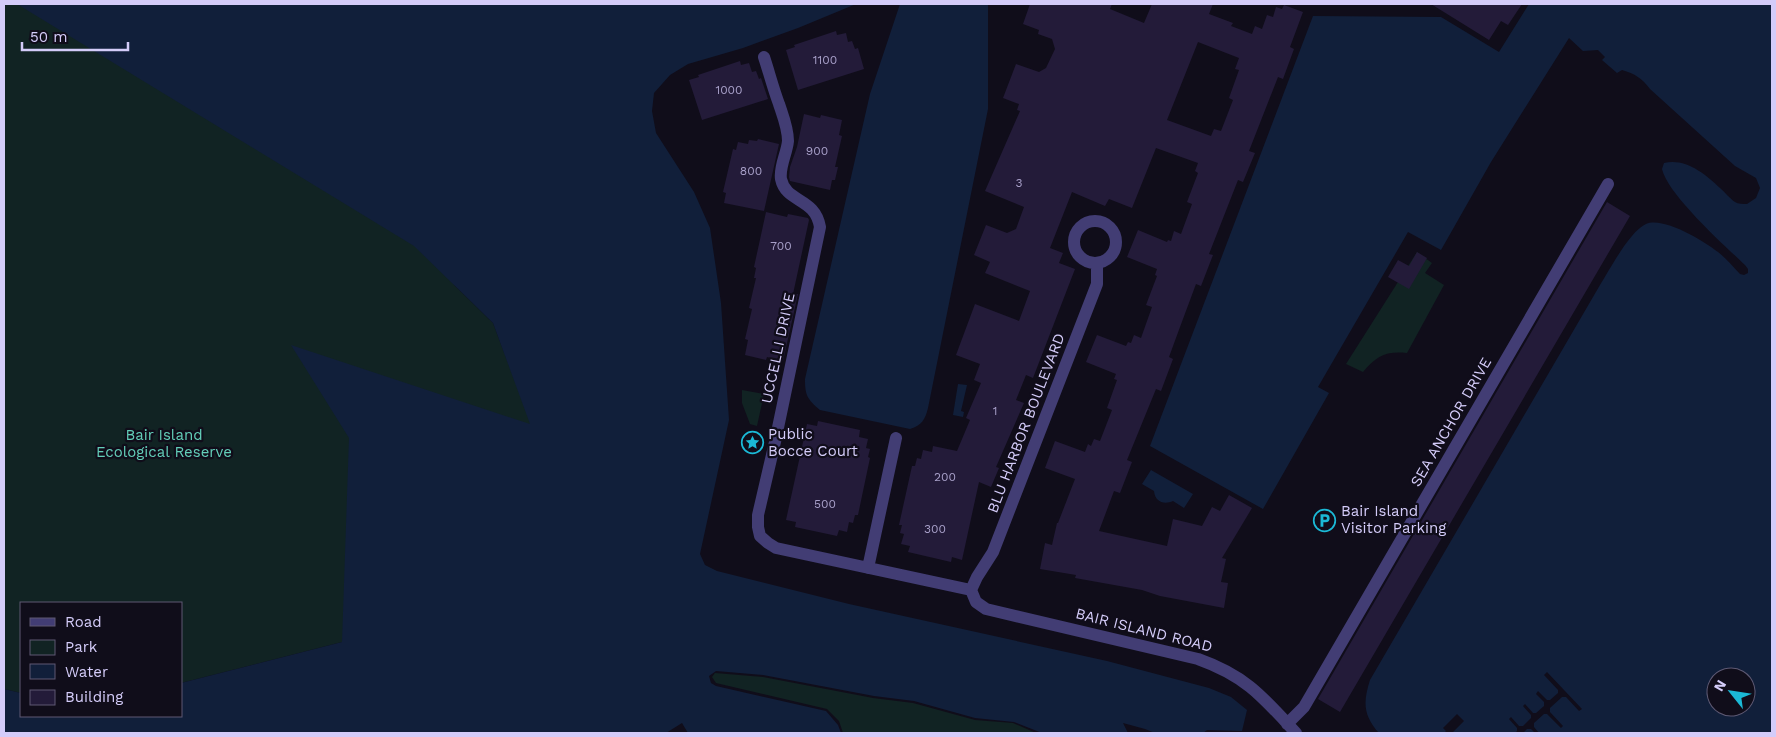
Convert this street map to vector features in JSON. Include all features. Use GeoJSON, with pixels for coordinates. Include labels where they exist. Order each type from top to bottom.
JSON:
{"type":"FeatureCollection","features":[{"type":"Feature","properties":{"kind":"street","name":"UCCELLI DRIVE"},"geometry":{"type":"LineString","coordinates":[[764,56],[786,125],[788,142],[780,177],[784,188],[789,193],[814,210],[819,218],[820,227],[758,515],[760,536],[776,548],[971,590]]}},
{"type":"Feature","properties":{"kind":"street","name":"SEA ANCHOR DRIVE"},"geometry":{"type":"LineString","coordinates":[[1291,728],[1608,184]]}},
{"type":"Feature","properties":{"kind":"street","name":"BLU HARBOR BOULEVARD"},"geometry":{"type":"LineString","coordinates":[[971,590],[976,577],[993,552],[1097,284],[1098,263]]}},
{"type":"Feature","properties":{"kind":"street"},"geometry":{"type":"LineString","coordinates":[[868,568],[896,438]]}},
{"type":"Feature","properties":{"kind":"street","name":"BAIR ISLAND ROAD"},"geometry":{"type":"LineString","coordinates":[[971,590],[976,602],[986,609],[1214,664],[1247,683],[1271,704],[1291,728]]}},
{"type":"Feature","properties":{"kind":"green space","name":"Bair Island Ecological Reserve"},"geometry":{"type":"Polygon","coordinates":[[[4,4],[89,4],[379,177],[455,286],[493,323],[531,424],[342,642],[182,683],[182,602],[20,602],[20,693],[4,689],[4,4]]]}},
{"type":"Feature","properties":{"kind":"green space"},"geometry":{"type":"Polygon","coordinates":[[[1417,252],[1432,263],[1425,273],[1444,285],[1407,353],[1387,354],[1377,358],[1363,372],[1346,364],[1417,252]]]}},
{"type":"Feature","properties":{"kind":"green space"},"geometry":{"type":"Polygon","coordinates":[[[742,390],[764,394],[757,426],[750,424],[742,403],[742,390]]]}},
{"type":"Feature","properties":{"kind":"green space"},"geometry":{"type":"Polygon","coordinates":[[[715,673],[763,677],[873,698],[913,703],[975,720],[1013,723],[1036,733],[843,733],[839,721],[827,709],[716,683],[712,677],[715,673]]]}},
{"type":"Feature","properties":{"kind":"water"},"geometry":{"type":"Polygon","coordinates":[[[17,4],[856,4],[743,48],[688,64],[670,75],[654,93],[652,111],[656,133],[694,192],[710,228],[721,303],[729,420],[700,554],[705,565],[717,571],[849,604],[1107,661],[1209,688],[1231,697],[1247,710],[1242,731],[1207,730],[1203,733],[1155,733],[1123,723],[1128,733],[1042,733],[1014,722],[975,718],[914,701],[874,696],[763,675],[716,671],[709,676],[711,683],[716,686],[826,711],[838,725],[841,733],[688,733],[682,723],[666,733],[4,733],[4,689],[20,693],[20,717],[182,717],[182,683],[342,642],[349,438],[291,345],[530,424],[493,323],[414,246],[17,4]]]}},
{"type":"Feature","properties":{"kind":"water"},"geometry":{"type":"Polygon","coordinates":[[[900,4],[988,4],[988,109],[928,408],[922,422],[910,429],[820,410],[812,403],[806,393],[805,384],[870,94],[900,4]]]}},
{"type":"Feature","properties":{"kind":"water"},"geometry":{"type":"Polygon","coordinates":[[[1529,4],[1772,4],[1772,733],[1379,733],[1367,714],[1366,695],[1370,680],[1600,285],[1633,234],[1646,224],[1653,222],[1673,226],[1712,247],[1740,274],[1748,273],[1745,265],[1686,206],[1666,180],[1662,169],[1664,163],[1672,162],[1695,168],[1733,201],[1741,204],[1747,204],[1756,198],[1760,188],[1756,178],[1735,166],[1641,79],[1622,70],[1617,73],[1602,60],[1605,57],[1598,50],[1583,51],[1569,38],[1491,162],[1441,250],[1408,232],[1318,387],[1329,393],[1263,509],[1150,446],[1313,16],[1441,17],[1499,52],[1529,4]]]}},
{"type":"Feature","properties":{"kind":"water"},"geometry":{"type":"Polygon","coordinates":[[[958,384],[967,385],[961,411],[964,412],[963,417],[953,415],[958,384]]]}},
{"type":"Feature","properties":{"kind":"water"},"geometry":{"type":"Polygon","coordinates":[[[1151,470],[1193,494],[1184,508],[1173,501],[1160,502],[1156,498],[1154,491],[1142,484],[1151,470]]]}},
{"type":"Feature","properties":{"kind":"pier"},"geometry":{"type":"Polygon","coordinates":[[[1547,672],[1582,709],[1579,711],[1566,697],[1562,697],[1550,708],[1550,712],[1563,726],[1561,728],[1547,714],[1544,714],[1534,723],[1534,727],[1539,733],[1527,729],[1523,733],[1515,733],[1517,728],[1509,719],[1511,717],[1519,726],[1523,726],[1531,718],[1531,715],[1523,706],[1525,704],[1533,713],[1536,713],[1544,706],[1544,702],[1536,694],[1538,691],[1547,700],[1550,700],[1558,693],[1558,690],[1544,675],[1547,672]]]}},
{"type":"Feature","properties":{"kind":"pier"},"geometry":{"type":"Polygon","coordinates":[[[1457,714],[1464,721],[1452,733],[1444,733],[1446,731],[1443,728],[1457,714]]]}},
{"type":"Feature","properties":{"kind":"building"},"geometry":{"type":"Polygon","coordinates":[[[1030,4],[1112,4],[1110,9],[1144,23],[1152,4],[1213,4],[1209,14],[1233,23],[1231,26],[1252,34],[1255,26],[1262,29],[1267,15],[1273,17],[1276,7],[1282,9],[1284,5],[1303,12],[1290,47],[1294,49],[1283,79],[1278,77],[1249,151],[1255,153],[1243,182],[1238,180],[1209,254],[1213,255],[1201,286],[1196,284],[1169,357],[1173,359],[1161,391],[1156,389],[1127,460],[1132,462],[1120,493],[1114,491],[1099,531],[1167,546],[1173,519],[1202,526],[1212,507],[1220,511],[1229,495],[1252,508],[1222,558],[1226,559],[1221,582],[1228,583],[1224,608],[1075,578],[1076,575],[1040,569],[1045,543],[1052,545],[1057,523],[1075,479],[1045,468],[1055,441],[1085,452],[1088,444],[1091,446],[1094,439],[1100,441],[1112,410],[1107,408],[1117,380],[1114,379],[1116,374],[1086,362],[1097,335],[1126,346],[1128,342],[1131,343],[1134,335],[1141,338],[1152,307],[1146,305],[1157,276],[1155,275],[1157,269],[1127,257],[1138,230],[1167,242],[1168,240],[1171,241],[1174,231],[1181,234],[1192,204],[1187,202],[1198,173],[1195,171],[1198,163],[1156,148],[1132,208],[1109,199],[1105,206],[1072,192],[1050,248],[1063,253],[1059,263],[1075,269],[1033,378],[1026,375],[1016,400],[1024,403],[996,467],[999,468],[991,487],[979,482],[962,560],[952,557],[951,562],[908,552],[910,546],[901,544],[904,534],[900,533],[902,525],[899,525],[912,466],[915,466],[917,458],[921,459],[923,450],[932,452],[933,446],[957,451],[970,420],[966,418],[981,383],[974,380],[980,364],[956,355],[975,304],[1019,321],[1030,291],[985,273],[990,262],[974,255],[986,225],[1007,233],[1016,229],[1024,207],[985,191],[1020,111],[1017,110],[1019,104],[1003,98],[1016,64],[1039,72],[1046,68],[1055,49],[1052,39],[1038,34],[1039,30],[1023,24],[1030,4]],[[1198,42],[1167,120],[1211,136],[1214,129],[1221,131],[1233,100],[1229,98],[1239,70],[1235,69],[1239,58],[1198,42]]]}},
{"type":"Feature","properties":{"kind":"building"},"geometry":{"type":"Polygon","coordinates":[[[1431,4],[1522,4],[1508,25],[1501,21],[1489,40],[1431,4]]]}},
{"type":"Feature","properties":{"kind":"building"},"geometry":{"type":"Polygon","coordinates":[[[836,31],[837,35],[846,33],[848,42],[852,41],[855,49],[858,48],[864,69],[798,90],[786,50],[795,47],[794,45],[836,31]]]}},
{"type":"Feature","properties":{"kind":"building"},"geometry":{"type":"Polygon","coordinates":[[[740,61],[741,65],[749,63],[752,72],[756,71],[759,79],[761,78],[768,99],[702,120],[689,80],[699,77],[698,75],[740,61]]]}},
{"type":"Feature","properties":{"kind":"building"},"geometry":{"type":"Polygon","coordinates":[[[804,114],[820,118],[821,115],[842,120],[839,135],[842,136],[835,167],[838,167],[830,190],[790,181],[790,167],[797,147],[804,114]]]}},
{"type":"Feature","properties":{"kind":"building"},"geometry":{"type":"Polygon","coordinates":[[[758,139],[779,144],[764,211],[724,203],[726,193],[723,192],[733,149],[736,150],[738,142],[748,144],[749,140],[757,141],[758,139]]]}},
{"type":"Feature","properties":{"kind":"building"},"geometry":{"type":"Polygon","coordinates":[[[1607,202],[1630,216],[1340,712],[1318,699],[1607,202]]]}},
{"type":"Feature","properties":{"kind":"building"},"geometry":{"type":"Polygon","coordinates":[[[766,212],[787,217],[788,214],[808,218],[809,220],[793,294],[798,294],[783,361],[767,357],[766,360],[745,355],[748,340],[745,339],[752,309],[749,308],[756,278],[754,278],[756,268],[754,267],[766,212]]]}},
{"type":"Feature","properties":{"kind":"building"},"geometry":{"type":"Polygon","coordinates":[[[1417,252],[1427,258],[1409,289],[1388,277],[1398,260],[1409,266],[1417,252]]]}},
{"type":"Feature","properties":{"kind":"building"},"geometry":{"type":"Polygon","coordinates":[[[818,421],[860,430],[859,437],[868,439],[866,448],[870,449],[868,457],[870,458],[858,515],[855,515],[853,523],[849,522],[847,532],[839,530],[837,536],[795,527],[796,522],[786,520],[807,424],[817,426],[818,421]]]}},
{"type":"Feature","properties":{"kind":"place","name":"Public Bocce Court"},"geometry":{"type":"Point","coordinates":[752,443]}},
{"type":"Feature","properties":{"kind":"place","name":"Bair Island Visitor Parking"},"geometry":{"type":"Point","coordinates":[1325,520]}}]}
